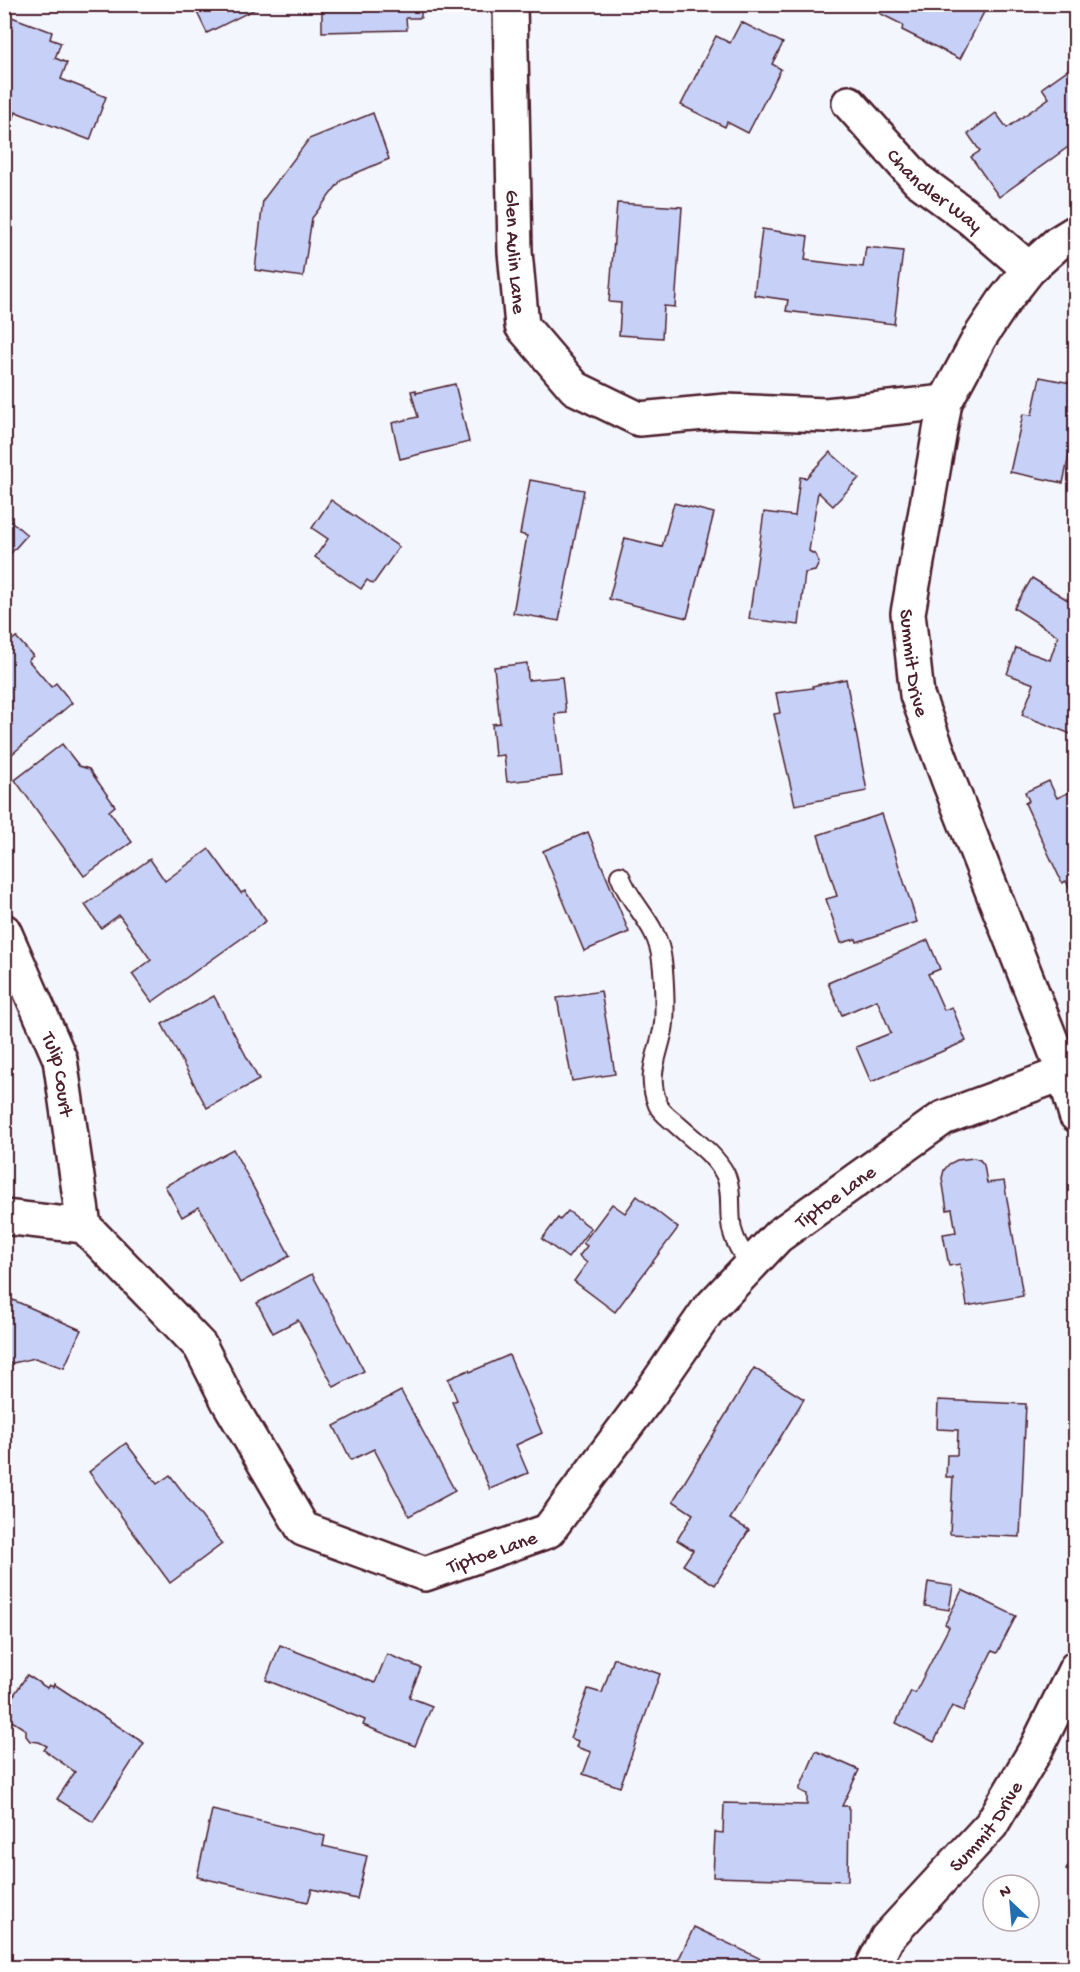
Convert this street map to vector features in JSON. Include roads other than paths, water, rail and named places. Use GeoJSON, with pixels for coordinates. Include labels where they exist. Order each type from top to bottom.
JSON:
{"type":"FeatureCollection","features":[{"type":"Feature","properties":{"kind":"street","name":"Glen Aulin Lane"},"geometry":{"type":"LineString","coordinates":[[510,4],[514,252],[522,326],[575,388],[639,419],[726,411],[826,415],[945,402]]}},
{"type":"Feature","properties":{"kind":"street","name":"Chandler Way"},"geometry":{"type":"LineString","coordinates":[[849,103],[918,180],[970,219],[1029,269]]}},
{"type":"Feature","properties":{"kind":"street","name":"Summit Drive"},"geometry":{"type":"LineString","coordinates":[[1076,232],[1058,243],[1029,269],[980,337],[945,402],[908,613],[917,695],[1064,1073],[1076,1115]]}},
{"type":"Feature","properties":{"kind":"street","name":"Tulip Court"},"geometry":{"type":"LineString","coordinates":[[4,931],[60,1059],[84,1226]]}},
{"type":"Feature","properties":{"kind":"street","name":"Tiptoe Lane"},"geometry":{"type":"LineString","coordinates":[[84,1226],[200,1346],[228,1401],[303,1529],[425,1574],[548,1531],[650,1394],[708,1310],[778,1236],[943,1118],[1064,1073]]}},
{"type":"Feature","properties":{"kind":"street"},"geometry":{"type":"LineString","coordinates":[[4,1217],[84,1226]]}},
{"type":"Feature","properties":{"kind":"street","name":"Summit Drive"},"geometry":{"type":"LineString","coordinates":[[872,1968],[887,1938],[990,1825],[1035,1751],[1076,1668]]}},
{"type":"Feature","properties":{"kind":"lane"},"geometry":{"type":"LineString","coordinates":[[620,876],[625,891],[656,935],[662,960],[664,1028],[654,1061],[652,1088],[660,1109],[712,1157],[725,1175],[730,1194],[732,1232],[739,1248],[751,1265]]}}]}
